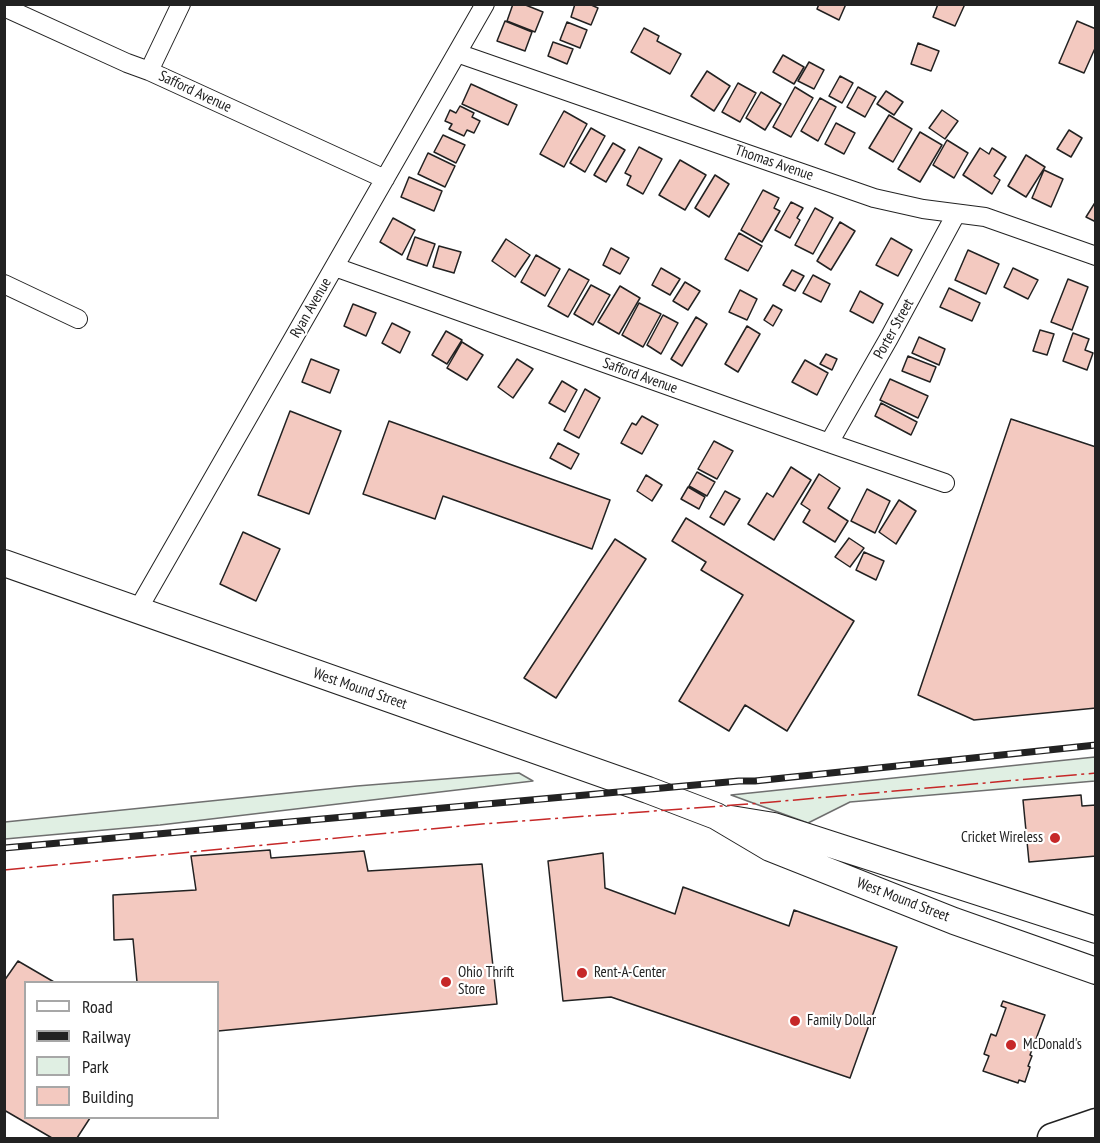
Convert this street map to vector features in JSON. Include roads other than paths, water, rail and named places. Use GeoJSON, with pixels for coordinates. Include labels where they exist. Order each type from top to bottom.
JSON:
{"type":"FeatureCollection","features":[{"type":"Feature","properties":{"kind":"main road","name":"West Mound Street"},"geometry":{"type":"LineString","coordinates":[[4,563],[648,790],[716,816],[770,848],[954,921],[1095,971]]}},
{"type":"Feature","properties":{"kind":"main road","name":"West Mound Street"},"geometry":{"type":"LineString","coordinates":[[716,816],[774,826],[1095,930]]}},
{"type":"Feature","properties":{"kind":"main road"},"geometry":{"type":"LineString","coordinates":[[1052,1138],[1095,1122]]}},
{"type":"Feature","properties":{"kind":"street"},"geometry":{"type":"LineString","coordinates":[[149,71],[181,4]]}},
{"type":"Feature","properties":{"kind":"street","name":"Ryan Avenue"},"geometry":{"type":"LineString","coordinates":[[137,611],[484,4]]}},
{"type":"Feature","properties":{"kind":"street","name":"Safford Avenue"},"geometry":{"type":"LineString","coordinates":[[4,7],[385,179]]}},
{"type":"Feature","properties":{"kind":"street","name":"Thomas Avenue"},"geometry":{"type":"LineString","coordinates":[[457,53],[874,198],[923,209],[985,218],[1095,256]]}},
{"type":"Feature","properties":{"kind":"street","name":"Porter Street"},"geometry":{"type":"LineString","coordinates":[[829,443],[900,319],[956,214]]}},
{"type":"Feature","properties":{"kind":"street","name":"Safford Avenue"},"geometry":{"type":"LineString","coordinates":[[335,267],[945,483]]}},
{"type":"Feature","properties":{"kind":"street"},"geometry":{"type":"LineString","coordinates":[[4,284],[78,319]]}},
{"type":"Feature","properties":{"kind":"railway"},"geometry":{"type":"LineString","coordinates":[[4,848],[755,781],[1096,745]]}},
{"type":"Feature","properties":{"kind":"place","name":"Cricket Wireless"},"geometry":{"type":"Point","coordinates":[1055,838]}},
{"type":"Feature","properties":{"kind":"place","name":"Rent-A-Center"},"geometry":{"type":"Point","coordinates":[582,973]}},
{"type":"Feature","properties":{"kind":"place","name":"Ohio Thrift Store"},"geometry":{"type":"Point","coordinates":[446,982]}},
{"type":"Feature","properties":{"kind":"place","name":"Family Dollar"},"geometry":{"type":"Point","coordinates":[795,1021]}},
{"type":"Feature","properties":{"kind":"place","name":"McDonald's"},"geometry":{"type":"Point","coordinates":[1011,1045]}}]}
